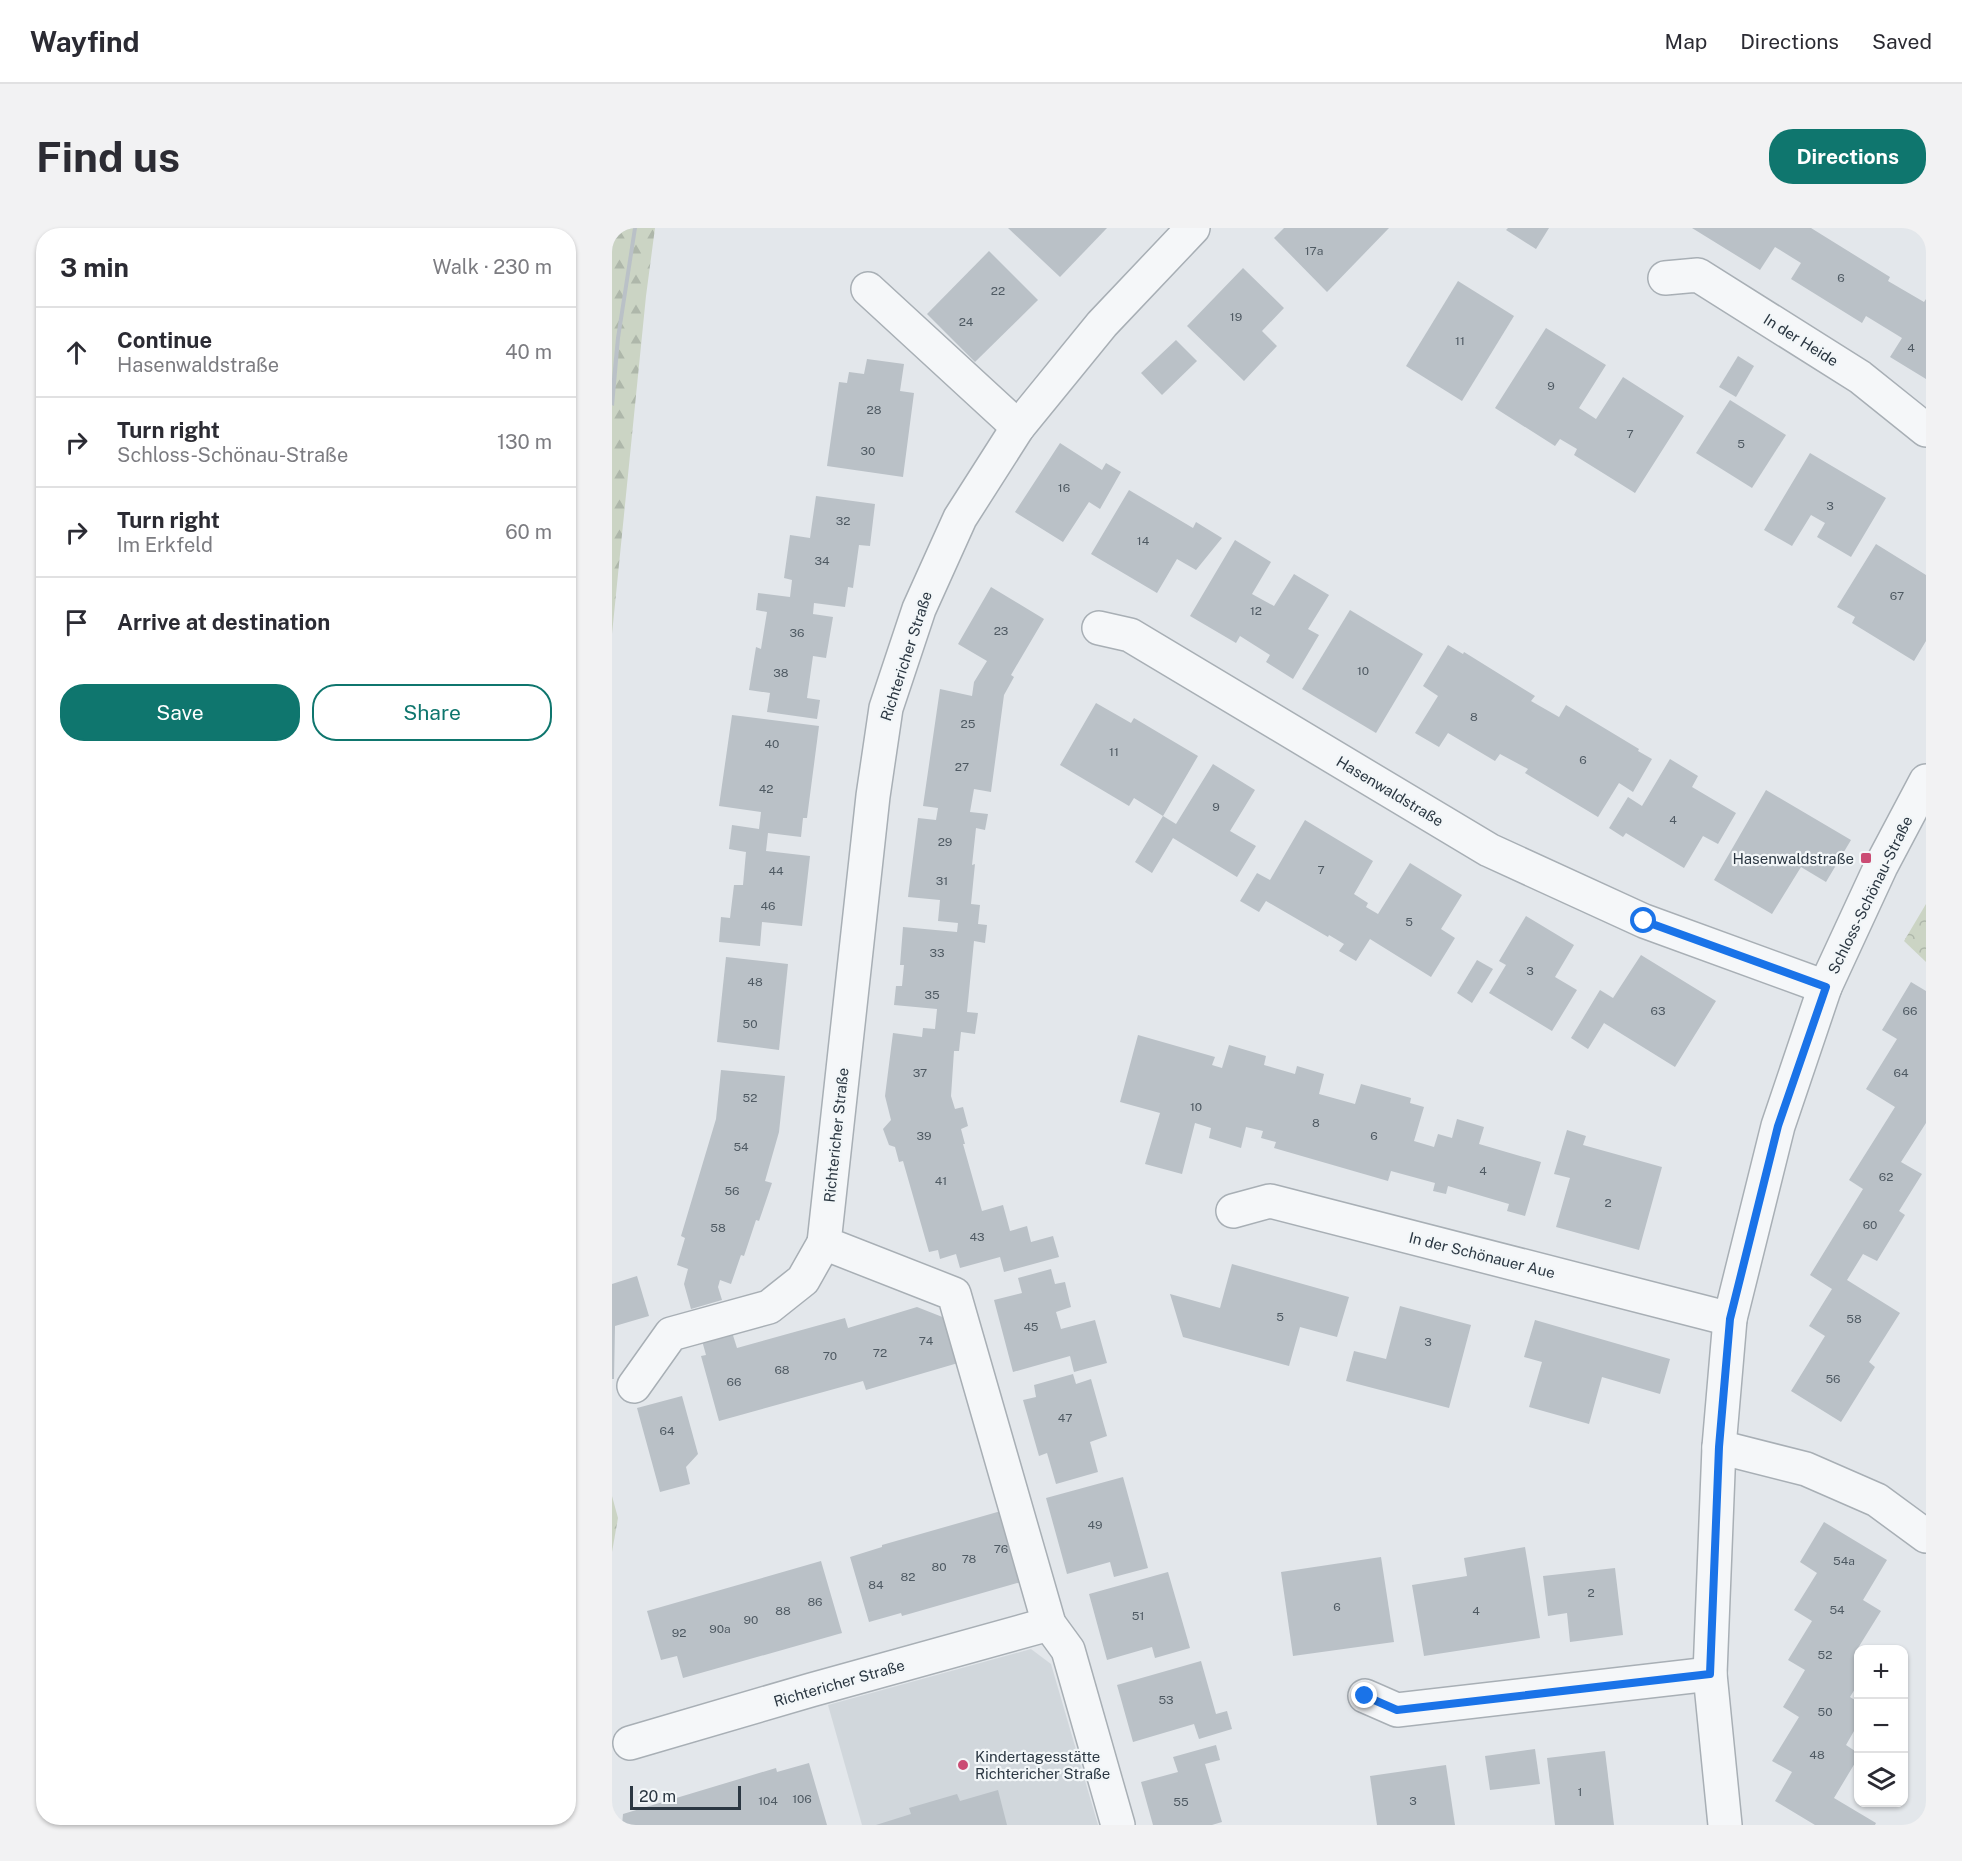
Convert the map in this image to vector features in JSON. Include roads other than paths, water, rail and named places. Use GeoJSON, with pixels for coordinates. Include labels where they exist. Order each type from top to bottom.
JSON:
{"type":"FeatureCollection","features":[{"type":"Feature","properties":{"kind":"street","name":"Richtericher Straße"},"geometry":{"type":"LineString","coordinates":[[634,1386],[671,1334],[769,1307],[803,1280],[824,1243],[873,796],[886,708],[919,609],[960,518],[1018,427],[1102,324],[1193,228]]}},
{"type":"Feature","properties":{"kind":"street","name":"In der Heide"},"geometry":{"type":"LineString","coordinates":[[1665,278],[1698,275],[1860,377],[1926,430]]}},
{"type":"Feature","properties":{"kind":"street"},"geometry":{"type":"LineString","coordinates":[[867,289],[1018,427]]}},
{"type":"Feature","properties":{"kind":"street","name":"Hasenwaldstraße"},"geometry":{"type":"LineString","coordinates":[[1099,628],[1130,635],[1490,850],[1644,921],[1826,987]]}},
{"type":"Feature","properties":{"kind":"street","name":"Schloss-Schönau-Straße"},"geometry":{"type":"LineString","coordinates":[[1725,1825],[1710,1674],[1719,1447],[1730,1319],[1778,1126],[1826,987],[1881,866],[1926,781]]}},
{"type":"Feature","properties":{"kind":"street","name":"In der Schönauer Aue"},"geometry":{"type":"LineString","coordinates":[[1233,1211],[1270,1201],[1730,1319]]}},
{"type":"Feature","properties":{"kind":"street"},"geometry":{"type":"LineString","coordinates":[[824,1243],[954,1294],[1049,1624],[1068,1650],[1118,1825]]}},
{"type":"Feature","properties":{"kind":"street"},"geometry":{"type":"LineString","coordinates":[[1719,1447],[1806,1469],[1877,1500],[1926,1536]]}},
{"type":"Feature","properties":{"kind":"street","name":"Richtericher Straße"},"geometry":{"type":"LineString","coordinates":[[630,1743],[1049,1624]]}},
{"type":"Feature","properties":{"kind":"street"},"geometry":{"type":"LineString","coordinates":[[1365,1696],[1397,1710],[1710,1674]]}},
{"type":"Feature","properties":{"kind":"place","name":"Hasenwaldstraße"},"geometry":{"type":"Point","coordinates":[1866,858]}},
{"type":"Feature","properties":{"kind":"place","name":"Kindertagesstätte Richtericher Straße"},"geometry":{"type":"Point","coordinates":[963,1765]}}]}
